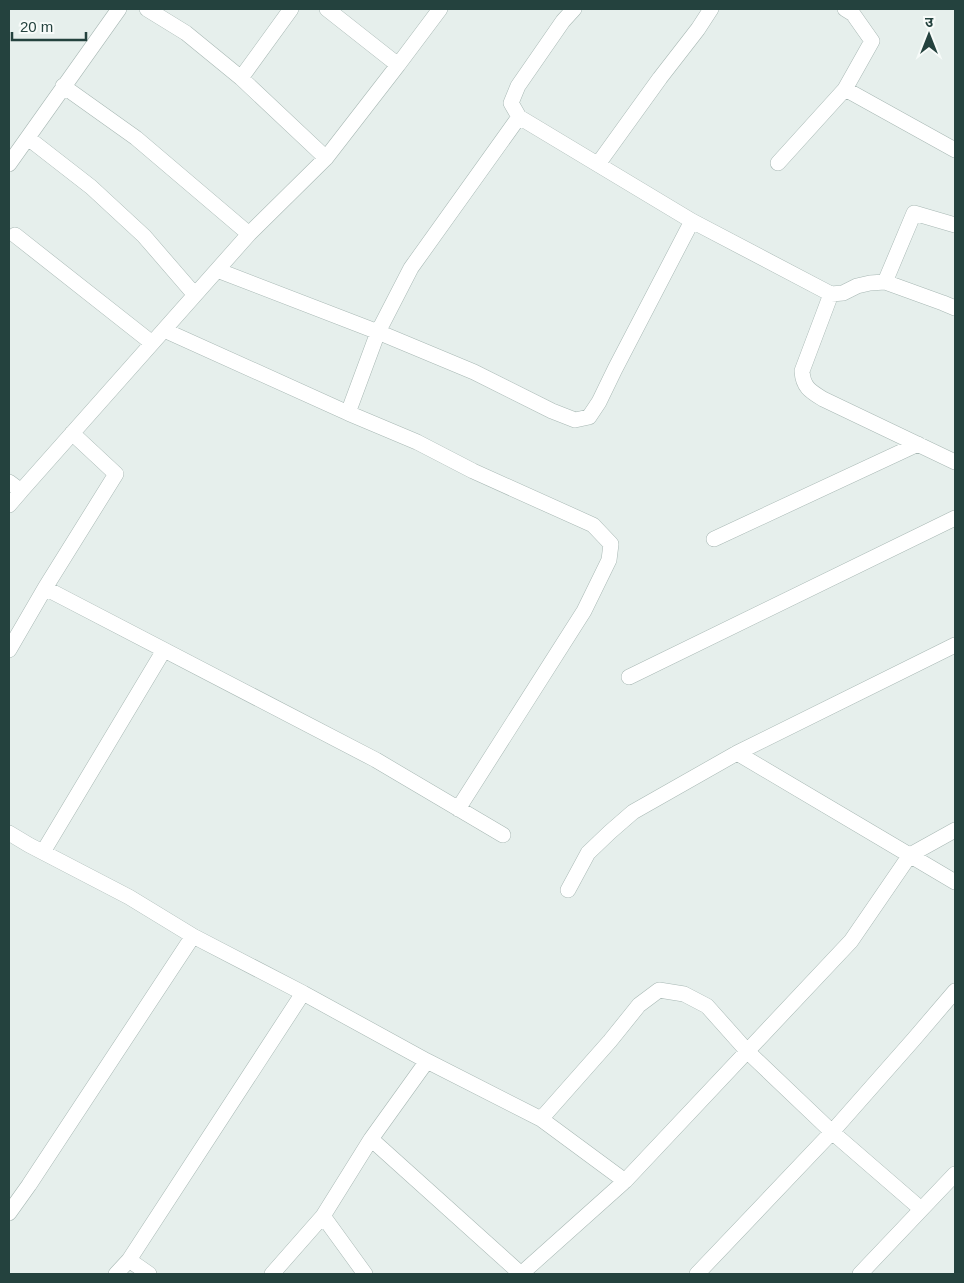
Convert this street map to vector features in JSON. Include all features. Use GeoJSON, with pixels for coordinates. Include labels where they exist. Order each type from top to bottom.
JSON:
{"type":"FeatureCollection","features":[{"type":"Feature","properties":{"kind":"street"},"geometry":{"type":"LineString","coordinates":[[9,164],[119,9]]}},
{"type":"Feature","properties":{"kind":"street"},"geometry":{"type":"LineString","coordinates":[[147,9],[186,33],[241,78],[326,158]]}},
{"type":"Feature","properties":{"kind":"street"},"geometry":{"type":"LineString","coordinates":[[241,78],[291,9]]}},
{"type":"Feature","properties":{"kind":"street"},"geometry":{"type":"LineString","coordinates":[[328,9],[398,65]]}},
{"type":"Feature","properties":{"kind":"street"},"geometry":{"type":"LineString","coordinates":[[9,505],[15,486],[72,433],[249,234],[326,158],[440,9]]}},
{"type":"Feature","properties":{"kind":"street"},"geometry":{"type":"LineString","coordinates":[[574,9],[563,21],[518,86],[511,103],[519,117],[692,221],[831,294],[843,293],[857,286],[870,283],[886,282],[955,308]]}},
{"type":"Feature","properties":{"kind":"street"},"geometry":{"type":"LineString","coordinates":[[598,164],[711,9]]}},
{"type":"Feature","properties":{"kind":"street"},"geometry":{"type":"LineString","coordinates":[[778,163],[845,89],[872,41],[853,14],[845,9]]}},
{"type":"Feature","properties":{"kind":"street"},"geometry":{"type":"LineString","coordinates":[[63,86],[136,138],[249,234]]}},
{"type":"Feature","properties":{"kind":"street"},"geometry":{"type":"LineString","coordinates":[[845,89],[955,150]]}},
{"type":"Feature","properties":{"kind":"street"},"geometry":{"type":"LineString","coordinates":[[348,413],[378,332],[411,268],[519,117]]}},
{"type":"Feature","properties":{"kind":"street"},"geometry":{"type":"LineString","coordinates":[[28,138],[91,187],[144,236],[195,294]]}},
{"type":"Feature","properties":{"kind":"street"},"geometry":{"type":"LineString","coordinates":[[886,282],[914,213],[955,225]]}},
{"type":"Feature","properties":{"kind":"street"},"geometry":{"type":"LineString","coordinates":[[217,270],[378,332],[474,372],[552,411],[575,420],[589,417],[599,402],[692,221]]}},
{"type":"Feature","properties":{"kind":"street"},"geometry":{"type":"LineString","coordinates":[[15,235],[152,343]]}},
{"type":"Feature","properties":{"kind":"street"},"geometry":{"type":"LineString","coordinates":[[831,294],[802,371],[803,381],[810,390],[823,399],[955,462]]}},
{"type":"Feature","properties":{"kind":"street"},"geometry":{"type":"LineString","coordinates":[[164,330],[417,442],[473,471],[593,524],[611,544],[609,560],[584,611],[458,809]]}},
{"type":"Feature","properties":{"kind":"street"},"geometry":{"type":"LineString","coordinates":[[9,650],[44,588],[116,474],[72,433]]}},
{"type":"Feature","properties":{"kind":"street"},"geometry":{"type":"LineString","coordinates":[[714,539],[918,444]]}},
{"type":"Feature","properties":{"kind":"street"},"geometry":{"type":"LineString","coordinates":[[629,677],[955,518]]}},
{"type":"Feature","properties":{"kind":"street"},"geometry":{"type":"LineString","coordinates":[[44,588],[376,760],[503,836]]}},
{"type":"Feature","properties":{"kind":"street"},"geometry":{"type":"LineString","coordinates":[[568,890],[588,854],[633,812],[737,752],[955,645]]}},
{"type":"Feature","properties":{"kind":"street"},"geometry":{"type":"LineString","coordinates":[[43,852],[164,650]]}},
{"type":"Feature","properties":{"kind":"street"},"geometry":{"type":"LineString","coordinates":[[737,752],[955,882]]}},
{"type":"Feature","properties":{"kind":"street"},"geometry":{"type":"LineString","coordinates":[[371,1139],[521,1274],[626,1181],[748,1052],[851,941],[910,855],[955,830]]}},
{"type":"Feature","properties":{"kind":"street"},"geometry":{"type":"LineString","coordinates":[[9,833],[129,897],[193,936],[303,993],[427,1061],[541,1119],[626,1181]]}},
{"type":"Feature","properties":{"kind":"street"},"geometry":{"type":"LineString","coordinates":[[9,1213],[193,936]]}},
{"type":"Feature","properties":{"kind":"street"},"geometry":{"type":"LineString","coordinates":[[541,1119],[639,1005],[658,990],[684,994],[707,1006],[748,1052],[832,1132],[921,1209]]}},
{"type":"Feature","properties":{"kind":"street"},"geometry":{"type":"LineString","coordinates":[[697,1274],[832,1132],[955,991]]}},
{"type":"Feature","properties":{"kind":"street"},"geometry":{"type":"LineString","coordinates":[[116,1274],[129,1260],[303,993]]}},
{"type":"Feature","properties":{"kind":"street"},"geometry":{"type":"LineString","coordinates":[[272,1274],[323,1216],[371,1139],[427,1061]]}},
{"type":"Feature","properties":{"kind":"street"},"geometry":{"type":"LineString","coordinates":[[860,1274],[955,1174]]}},
{"type":"Feature","properties":{"kind":"street"},"geometry":{"type":"LineString","coordinates":[[323,1216],[365,1274]]}},
{"type":"Feature","properties":{"kind":"street"},"geometry":{"type":"LineString","coordinates":[[129,1260],[149,1274]]}}]}
